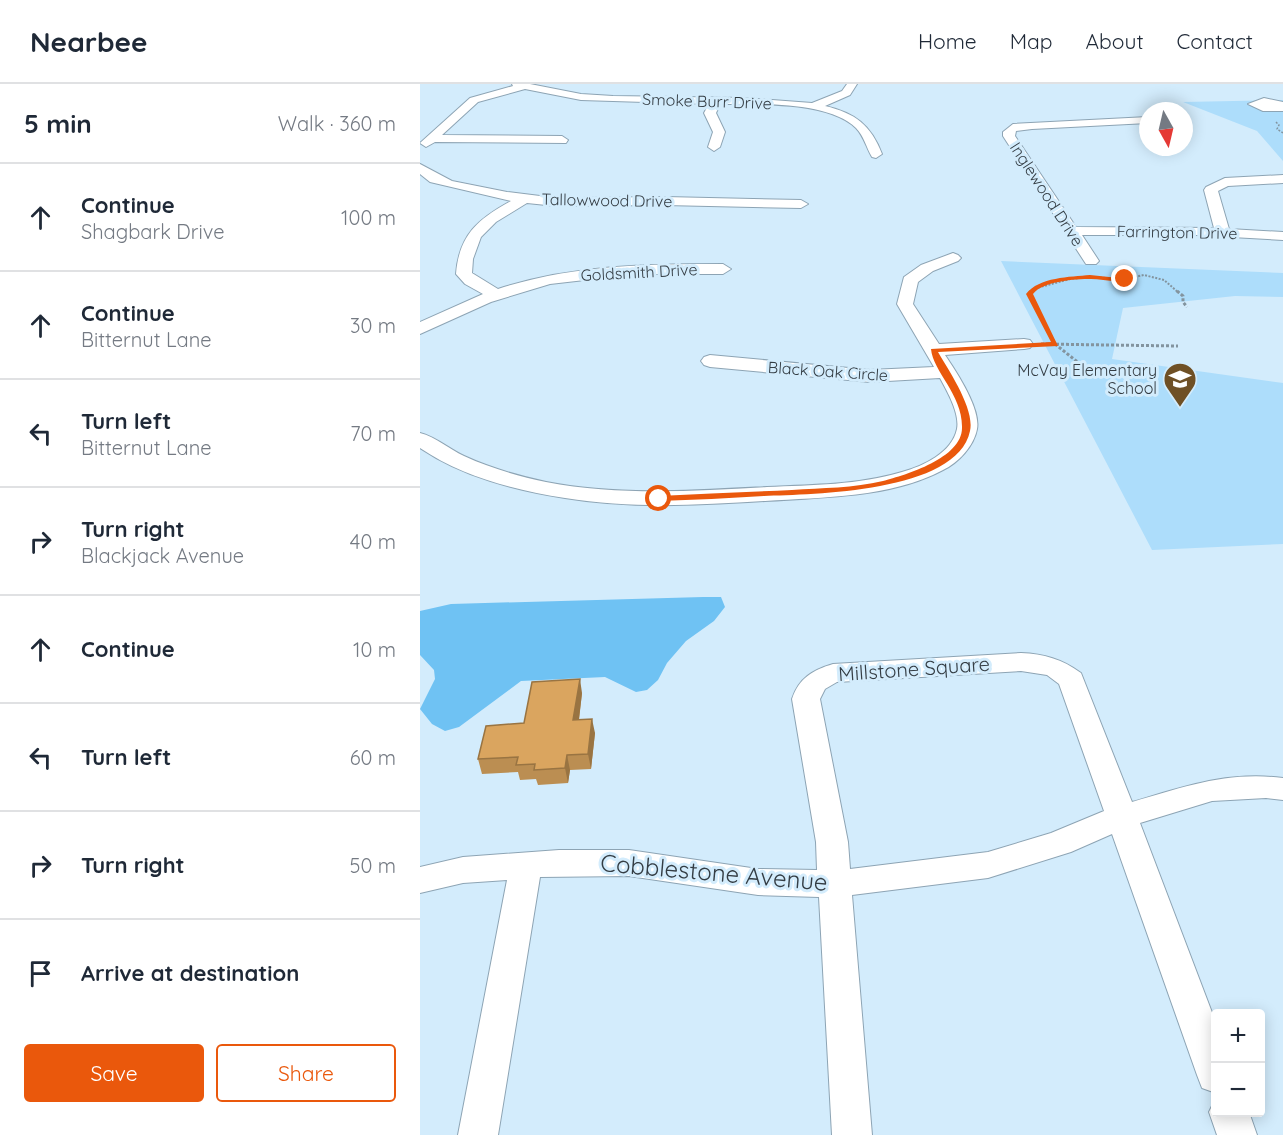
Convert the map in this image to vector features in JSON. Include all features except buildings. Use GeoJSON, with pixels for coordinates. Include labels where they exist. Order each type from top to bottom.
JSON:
{"type":"FeatureCollection","features":[{"type":"Feature","properties":{"kind":"street"},"geometry":{"type":"LineString","coordinates":[[813,107],[846,93],[852,84]]}},
{"type":"Feature","properties":{"kind":"street"},"geometry":{"type":"LineString","coordinates":[[420,150],[474,100],[520,85]]}},
{"type":"Feature","properties":{"kind":"street","name":"Smoke Burr Drive"},"geometry":{"type":"LineString","coordinates":[[520,85],[564,95],[716,100],[813,107],[848,117],[865,129],[876,154]]}},
{"type":"Feature","properties":{"kind":"street"},"geometry":{"type":"LineString","coordinates":[[714,147],[719,132],[710,113],[716,100]]}},
{"type":"Feature","properties":{"kind":"street","name":"Inglewood Drive"},"geometry":{"type":"LineString","coordinates":[[1091,261],[1009,136],[1009,132],[1013,128],[1139,121]]}},
{"type":"Feature","properties":{"kind":"street"},"geometry":{"type":"LineString","coordinates":[[431,138],[562,140]]}},
{"type":"Feature","properties":{"kind":"street","name":"Tallowwood Drive"},"geometry":{"type":"LineString","coordinates":[[420,168],[435,179],[449,184],[525,198],[576,203],[665,201],[801,204]]}},
{"type":"Feature","properties":{"kind":"street"},"geometry":{"type":"LineString","coordinates":[[1223,232],[1211,190],[1225,182],[1239,180],[1283,180]]}},
{"type":"Feature","properties":{"kind":"street"},"geometry":{"type":"LineString","coordinates":[[496,294],[471,281],[464,274],[464,258],[475,234],[483,225],[525,198]]}},
{"type":"Feature","properties":{"kind":"street","name":"Farrington Drive"},"geometry":{"type":"LineString","coordinates":[[1072,231],[1223,232],[1283,236]]}},
{"type":"Feature","properties":{"kind":"street"},"geometry":{"type":"LineString","coordinates":[[423,445],[504,478],[569,492],[628,498],[681,499],[835,490],[939,473],[967,430],[963,405],[934,350],[905,304],[910,280],[927,267],[953,258]]}},
{"type":"Feature","properties":{"kind":"street","name":"Goldsmith Drive"},"geometry":{"type":"LineString","coordinates":[[420,329],[496,294],[585,274],[663,268],[723,269]]}},
{"type":"Feature","properties":{"kind":"street"},"geometry":{"type":"LineString","coordinates":[[934,350],[1024,344]]}},
{"type":"Feature","properties":{"kind":"street","name":"Black Oak Circle"},"geometry":{"type":"LineString","coordinates":[[710,361],[870,376],[946,372]]}},
{"type":"Feature","properties":{"kind":"street","name":"Millstone Square"},"geometry":{"type":"LineString","coordinates":[[835,884],[832,842],[806,699],[808,688],[818,679],[833,674],[927,665],[1021,662],[1040,663],[1057,669],[1071,679],[1077,692],[1121,817]]}},
{"type":"Feature","properties":{"kind":"street","name":"Cobblestone Avenue"},"geometry":{"type":"LineString","coordinates":[[420,880],[463,870],[559,862],[629,863],[758,882],[835,884],[988,865],[1060,843],[1121,817],[1212,790],[1266,787],[1283,789]]}},
{"type":"Feature","properties":{"kind":"street"},"geometry":{"type":"LineString","coordinates":[[1121,817],[1211,1065]]}},
{"type":"Feature","properties":{"kind":"street"},"geometry":{"type":"LineString","coordinates":[[478,1135],[525,865]]}},
{"type":"Feature","properties":{"kind":"street"},"geometry":{"type":"LineString","coordinates":[[835,884],[852,1135]]}},
{"type":"Feature","properties":{"kind":"street"},"geometry":{"type":"LineString","coordinates":[[1230,1117],[1237,1135]]}},
{"type":"Feature","properties":{"kind":"path"},"geometry":{"type":"LineString","coordinates":[[1080,364],[1056,344],[1029,294],[1033,289],[1047,284],[1090,277],[1125,279],[1144,275],[1164,280],[1183,296],[1186,307]]}},
{"type":"Feature","properties":{"kind":"path"},"geometry":{"type":"LineString","coordinates":[[1024,344],[1178,346]]}},
{"type":"Feature","properties":{"kind":"shaded area"},"geometry":{"type":"Polygon","coordinates":[[[1283,100],[1283,161],[1257,131],[1193,106],[1193,102],[1183,102],[1283,100]]]}},
{"type":"Feature","properties":{"kind":"shaded area","name":"McVay Elementary School"},"geometry":{"type":"Polygon","coordinates":[[[1001,261],[1283,273],[1283,297],[1235,296],[1123,308],[1112,359],[1283,383],[1283,544],[1152,550],[1001,261]]]}},
{"type":"Feature","properties":{"kind":"shaded area"},"geometry":{"type":"Polygon","coordinates":[[[721,597],[725,607],[714,621],[686,641],[667,663],[658,680],[647,690],[636,692],[605,677],[521,681],[459,727],[445,731],[432,724],[420,709],[435,679],[434,670],[420,655],[420,611],[451,604],[721,597]]]}},
{"type":"Feature","properties":{"kind":"place","name":"McVay Elementary School"},"geometry":{"type":"Point","coordinates":[1180,408]}},
{"type":"Feature","properties":{"kind":"route"},"geometry":{"type":"LineString","coordinates":[[659,499],[861,488],[917,474],[951,454],[967,430],[963,405],[934,350],[1056,344],[1029,294],[1033,289],[1070,279],[1090,277],[1125,279]]}}]}
